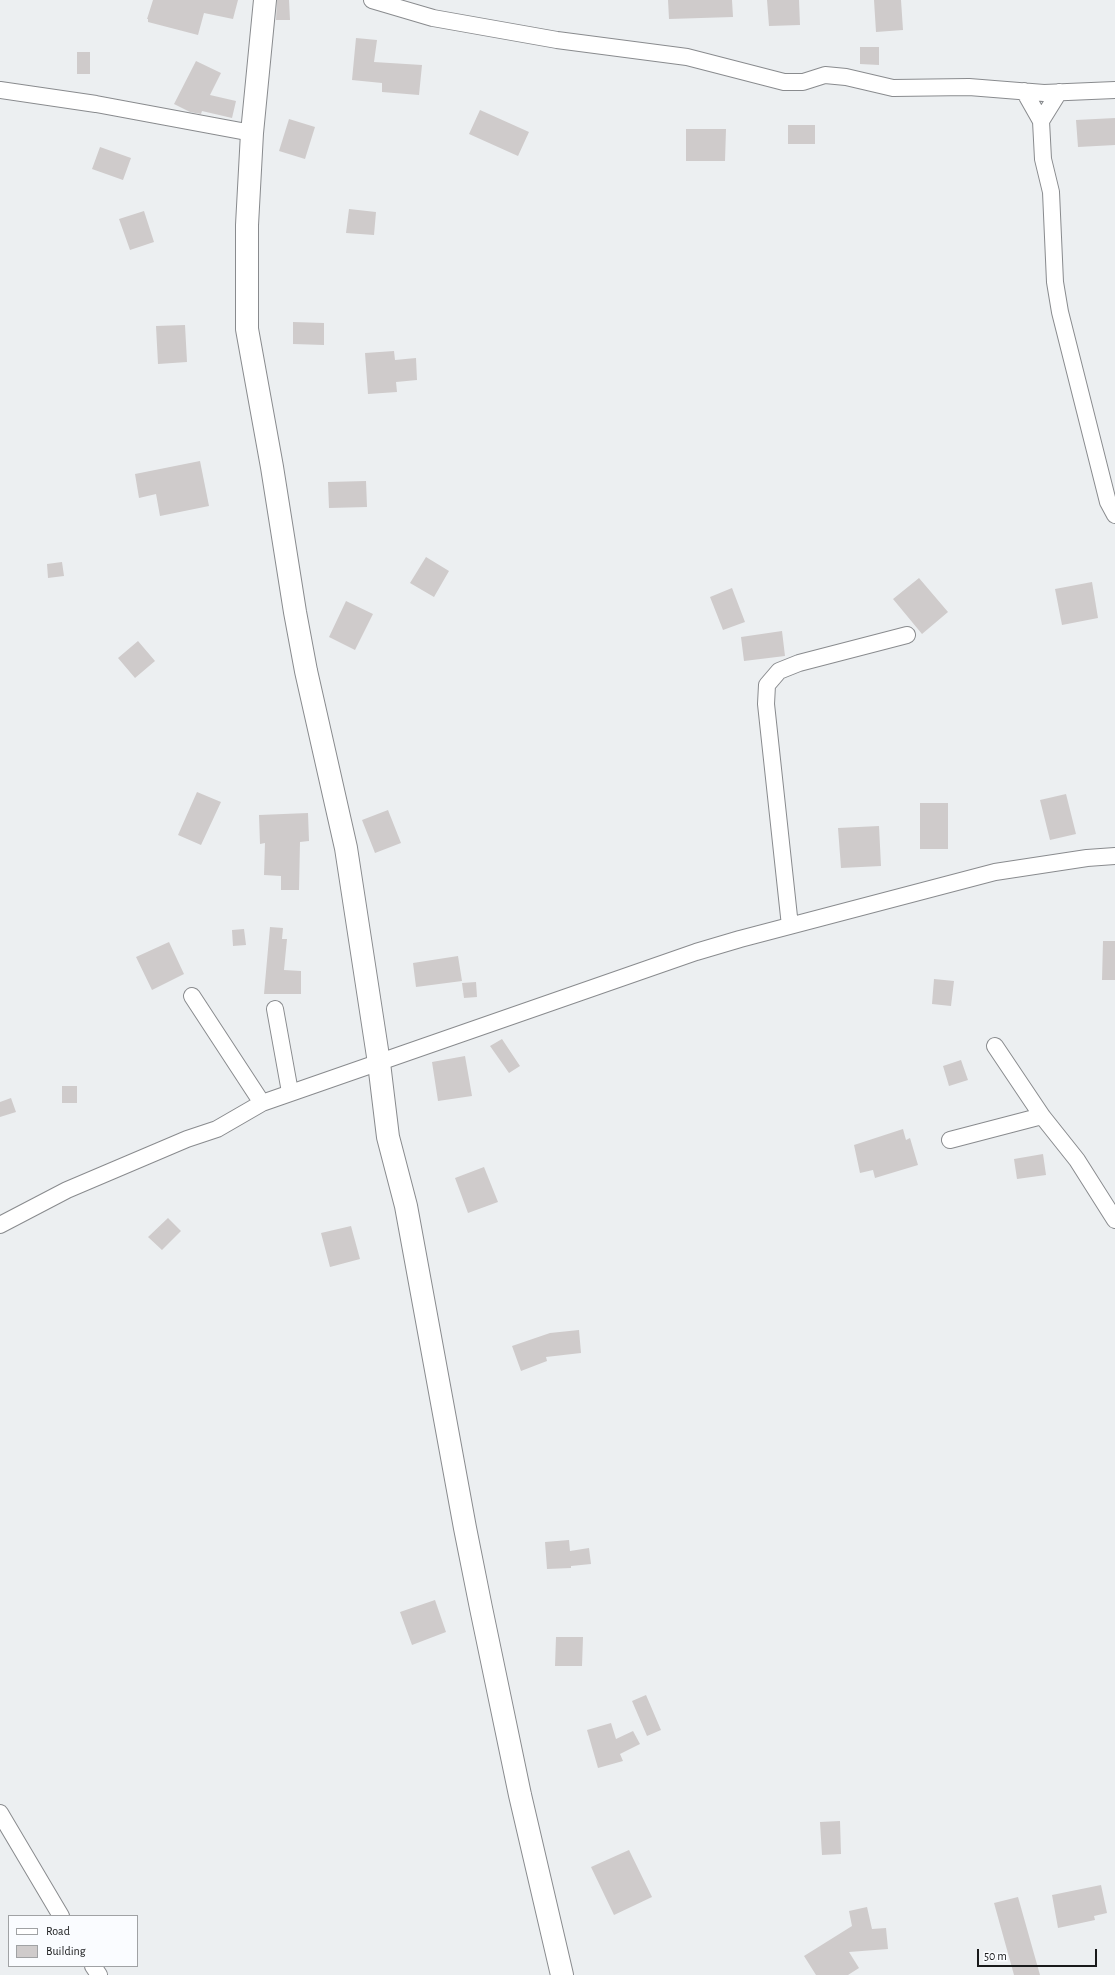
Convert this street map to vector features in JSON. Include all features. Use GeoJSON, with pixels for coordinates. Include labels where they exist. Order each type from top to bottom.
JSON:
{"type":"FeatureCollection","features":[{"type":"Feature","properties":{"kind":"street"},"geometry":{"type":"LineString","coordinates":[[265,0],[252,133],[246,253],[247,329],[272,466],[298,627],[346,848],[380,1063],[388,1137],[406,1206],[465,1528],[520,1795],[562,1975]]}},
{"type":"Feature","properties":{"kind":"street"},"geometry":{"type":"LineString","coordinates":[[372,0],[433,18],[557,40],[687,57],[784,82],[803,82],[825,75],[846,77],[893,88],[969,87],[1024,92],[1115,90]]}},
{"type":"Feature","properties":{"kind":"street"},"geometry":{"type":"LineString","coordinates":[[0,90],[96,104],[252,133]]}},
{"type":"Feature","properties":{"kind":"street"},"geometry":{"type":"LineString","coordinates":[[1024,92],[1041,121],[1042,159],[1051,192],[1055,282],[1060,312],[1108,502],[1115,515]]}},
{"type":"Feature","properties":{"kind":"street"},"geometry":{"type":"LineString","coordinates":[[1041,121],[1059,92]]}},
{"type":"Feature","properties":{"kind":"street"},"geometry":{"type":"LineString","coordinates":[[790,926],[766,704],[767,685],[779,671],[799,663],[907,635]]}},
{"type":"Feature","properties":{"kind":"street"},"geometry":{"type":"LineString","coordinates":[[0,1225],[67,1190],[187,1139],[217,1129],[262,1103],[290,1092],[380,1063],[696,952],[995,872],[1087,858],[1115,856]]}},
{"type":"Feature","properties":{"kind":"street"},"geometry":{"type":"LineString","coordinates":[[192,996],[262,1103]]}},
{"type":"Feature","properties":{"kind":"street"},"geometry":{"type":"LineString","coordinates":[[275,1009],[290,1092]]}},
{"type":"Feature","properties":{"kind":"street"},"geometry":{"type":"LineString","coordinates":[[995,1046],[1042,1116],[1077,1160],[1115,1220]]}},
{"type":"Feature","properties":{"kind":"street"},"geometry":{"type":"LineString","coordinates":[[950,1140],[1042,1116]]}},
{"type":"Feature","properties":{"kind":"street"},"geometry":{"type":"LineString","coordinates":[[0,1813],[60,1915]]}},
{"type":"Feature","properties":{"kind":"building"},"geometry":{"type":"Polygon","coordinates":[[[153,0],[238,0],[233,19],[204,13],[198,35],[148,22],[147,19],[153,0]]]}},
{"type":"Feature","properties":{"kind":"building"},"geometry":{"type":"Polygon","coordinates":[[[277,0],[289,0],[290,20],[276,20],[277,0]]]}},
{"type":"Feature","properties":{"kind":"building"},"geometry":{"type":"Polygon","coordinates":[[[668,0],[732,0],[733,17],[669,19],[668,0]]]}},
{"type":"Feature","properties":{"kind":"building"},"geometry":{"type":"Polygon","coordinates":[[[767,0],[799,0],[800,25],[769,26],[767,0]]]}},
{"type":"Feature","properties":{"kind":"building"},"geometry":{"type":"Polygon","coordinates":[[[874,0],[901,0],[903,30],[876,32],[874,0]]]}},
{"type":"Feature","properties":{"kind":"building"},"geometry":{"type":"Polygon","coordinates":[[[356,38],[377,40],[374,62],[422,65],[419,95],[382,92],[382,83],[352,80],[356,38]]]}},
{"type":"Feature","properties":{"kind":"building"},"geometry":{"type":"Polygon","coordinates":[[[860,47],[879,47],[879,65],[860,64],[860,47]]]}},
{"type":"Feature","properties":{"kind":"building"},"geometry":{"type":"Polygon","coordinates":[[[77,52],[90,52],[90,74],[77,74],[77,52]]]}},
{"type":"Feature","properties":{"kind":"building"},"geometry":{"type":"Polygon","coordinates":[[[196,61],[221,73],[210,95],[236,101],[232,118],[202,111],[201,114],[190,112],[174,104],[196,61]]]}},
{"type":"Feature","properties":{"kind":"building"},"geometry":{"type":"Polygon","coordinates":[[[480,110],[529,132],[518,156],[469,134],[480,110]]]}},
{"type":"Feature","properties":{"kind":"building"},"geometry":{"type":"Polygon","coordinates":[[[1115,118],[1115,145],[1078,147],[1076,120],[1115,118]]]}},
{"type":"Feature","properties":{"kind":"building"},"geometry":{"type":"Polygon","coordinates":[[[289,119],[315,127],[305,159],[279,151],[289,119]]]}},
{"type":"Feature","properties":{"kind":"building"},"geometry":{"type":"Polygon","coordinates":[[[788,125],[815,125],[815,144],[788,144],[788,125]]]}},
{"type":"Feature","properties":{"kind":"building"},"geometry":{"type":"Polygon","coordinates":[[[686,129],[726,129],[725,161],[686,161],[686,129]]]}},
{"type":"Feature","properties":{"kind":"building"},"geometry":{"type":"Polygon","coordinates":[[[100,147],[131,158],[123,180],[92,169],[100,147]]]}},
{"type":"Feature","properties":{"kind":"building"},"geometry":{"type":"Polygon","coordinates":[[[349,209],[376,212],[374,235],[346,233],[349,209]]]}},
{"type":"Feature","properties":{"kind":"building"},"geometry":{"type":"Polygon","coordinates":[[[144,211],[154,242],[130,250],[119,219],[144,211]]]}},
{"type":"Feature","properties":{"kind":"building"},"geometry":{"type":"Polygon","coordinates":[[[293,322],[324,323],[324,345],[293,344],[293,322]]]}},
{"type":"Feature","properties":{"kind":"building"},"geometry":{"type":"Polygon","coordinates":[[[185,325],[187,362],[158,364],[156,326],[185,325]]]}},
{"type":"Feature","properties":{"kind":"building"},"geometry":{"type":"Polygon","coordinates":[[[394,351],[395,360],[416,358],[417,380],[396,382],[397,392],[368,394],[365,353],[394,351]]]}},
{"type":"Feature","properties":{"kind":"building"},"geometry":{"type":"Polygon","coordinates":[[[200,461],[209,506],[160,516],[156,494],[139,498],[135,474],[200,461]]]}},
{"type":"Feature","properties":{"kind":"building"},"geometry":{"type":"Polygon","coordinates":[[[366,481],[367,507],[329,508],[328,482],[366,481]]]}},
{"type":"Feature","properties":{"kind":"building"},"geometry":{"type":"Polygon","coordinates":[[[426,557],[449,571],[434,597],[410,583],[426,557]]]}},
{"type":"Feature","properties":{"kind":"building"},"geometry":{"type":"Polygon","coordinates":[[[62,562],[64,576],[48,578],[47,564],[62,562]]]}},
{"type":"Feature","properties":{"kind":"building"},"geometry":{"type":"Polygon","coordinates":[[[919,578],[948,612],[922,634],[893,599],[919,578]]]}},
{"type":"Feature","properties":{"kind":"building"},"geometry":{"type":"Polygon","coordinates":[[[1092,582],[1098,618],[1062,625],[1055,589],[1092,582]]]}},
{"type":"Feature","properties":{"kind":"building"},"geometry":{"type":"Polygon","coordinates":[[[732,588],[745,622],[723,630],[710,597],[732,588]]]}},
{"type":"Feature","properties":{"kind":"building"},"geometry":{"type":"Polygon","coordinates":[[[346,601],[373,614],[355,650],[329,637],[346,601]]]}},
{"type":"Feature","properties":{"kind":"building"},"geometry":{"type":"Polygon","coordinates":[[[782,631],[785,656],[744,661],[741,637],[782,631]]]}},
{"type":"Feature","properties":{"kind":"building"},"geometry":{"type":"Polygon","coordinates":[[[138,641],[155,661],[135,678],[118,658],[138,641]]]}},
{"type":"Feature","properties":{"kind":"building"},"geometry":{"type":"Polygon","coordinates":[[[197,792],[221,802],[201,845],[178,835],[197,792]]]}},
{"type":"Feature","properties":{"kind":"building"},"geometry":{"type":"Polygon","coordinates":[[[1066,794],[1076,834],[1050,840],[1040,800],[1066,794]]]}},
{"type":"Feature","properties":{"kind":"building"},"geometry":{"type":"Polygon","coordinates":[[[920,803],[948,803],[948,849],[920,849],[920,803]]]}},
{"type":"Feature","properties":{"kind":"building"},"geometry":{"type":"Polygon","coordinates":[[[388,810],[401,843],[375,853],[362,820],[388,810]]]}},
{"type":"Feature","properties":{"kind":"building"},"geometry":{"type":"Polygon","coordinates":[[[308,813],[309,841],[300,842],[299,890],[281,890],[281,876],[264,875],[265,843],[260,844],[259,815],[308,813]]]}},
{"type":"Feature","properties":{"kind":"building"},"geometry":{"type":"Polygon","coordinates":[[[879,826],[881,866],[841,868],[838,828],[879,826]]]}},
{"type":"Feature","properties":{"kind":"building"},"geometry":{"type":"Polygon","coordinates":[[[270,927],[283,928],[282,939],[287,939],[284,970],[301,971],[301,994],[264,994],[270,927]]]}},
{"type":"Feature","properties":{"kind":"building"},"geometry":{"type":"Polygon","coordinates":[[[244,929],[246,945],[233,946],[232,930],[244,929]]]}},
{"type":"Feature","properties":{"kind":"building"},"geometry":{"type":"Polygon","coordinates":[[[1103,941],[1115,941],[1115,980],[1102,980],[1103,941]]]}},
{"type":"Feature","properties":{"kind":"building"},"geometry":{"type":"Polygon","coordinates":[[[169,942],[184,974],[152,990],[136,957],[169,942]]]}},
{"type":"Feature","properties":{"kind":"building"},"geometry":{"type":"Polygon","coordinates":[[[458,956],[462,981],[416,987],[413,963],[458,956]]]}},
{"type":"Feature","properties":{"kind":"building"},"geometry":{"type":"Polygon","coordinates":[[[934,979],[954,981],[951,1006],[932,1004],[934,979]]]}},
{"type":"Feature","properties":{"kind":"building"},"geometry":{"type":"Polygon","coordinates":[[[476,982],[477,997],[464,998],[462,983],[476,982]]]}},
{"type":"Feature","properties":{"kind":"building"},"geometry":{"type":"Polygon","coordinates":[[[502,1039],[520,1066],[509,1073],[490,1046],[502,1039]]]}},
{"type":"Feature","properties":{"kind":"building"},"geometry":{"type":"Polygon","coordinates":[[[465,1056],[472,1096],[438,1101],[432,1062],[465,1056]]]}},
{"type":"Feature","properties":{"kind":"building"},"geometry":{"type":"Polygon","coordinates":[[[961,1060],[968,1080],[949,1086],[943,1066],[961,1060]]]}},
{"type":"Feature","properties":{"kind":"building"},"geometry":{"type":"Polygon","coordinates":[[[62,1086],[77,1086],[77,1103],[62,1103],[62,1086]]]}},
{"type":"Feature","properties":{"kind":"building"},"geometry":{"type":"Polygon","coordinates":[[[11,1098],[16,1112],[0,1117],[0,1102],[11,1098]]]}},
{"type":"Feature","properties":{"kind":"building"},"geometry":{"type":"Polygon","coordinates":[[[903,1129],[906,1140],[910,1138],[918,1165],[875,1178],[873,1170],[860,1173],[854,1145],[903,1129]]]}},
{"type":"Feature","properties":{"kind":"building"},"geometry":{"type":"Polygon","coordinates":[[[1043,1154],[1046,1175],[1017,1179],[1014,1159],[1043,1154]]]}},
{"type":"Feature","properties":{"kind":"building"},"geometry":{"type":"Polygon","coordinates":[[[484,1167],[498,1202],[468,1213],[455,1178],[484,1167]]]}},
{"type":"Feature","properties":{"kind":"building"},"geometry":{"type":"Polygon","coordinates":[[[168,1218],[181,1231],[162,1250],[148,1237],[168,1218]]]}},
{"type":"Feature","properties":{"kind":"building"},"geometry":{"type":"Polygon","coordinates":[[[351,1226],[360,1259],[330,1267],[321,1233],[351,1226]]]}},
{"type":"Feature","properties":{"kind":"building"},"geometry":{"type":"Polygon","coordinates":[[[579,1330],[581,1353],[546,1357],[547,1361],[521,1371],[512,1346],[550,1333],[579,1330]]]}},
{"type":"Feature","properties":{"kind":"building"},"geometry":{"type":"Polygon","coordinates":[[[569,1540],[570,1551],[589,1548],[591,1564],[571,1566],[571,1568],[547,1569],[545,1542],[569,1540]]]}},
{"type":"Feature","properties":{"kind":"building"},"geometry":{"type":"Polygon","coordinates":[[[435,1600],[446,1632],[412,1645],[400,1612],[435,1600]]]}},
{"type":"Feature","properties":{"kind":"building"},"geometry":{"type":"Polygon","coordinates":[[[556,1637],[583,1637],[582,1666],[555,1666],[556,1637]]]}},
{"type":"Feature","properties":{"kind":"building"},"geometry":{"type":"Polygon","coordinates":[[[646,1695],[661,1730],[647,1736],[632,1701],[646,1695]]]}},
{"type":"Feature","properties":{"kind":"building"},"geometry":{"type":"Polygon","coordinates":[[[611,1723],[616,1739],[633,1731],[640,1744],[620,1754],[623,1761],[598,1768],[587,1730],[611,1723]]]}},
{"type":"Feature","properties":{"kind":"building"},"geometry":{"type":"Polygon","coordinates":[[[840,1821],[841,1854],[822,1855],[820,1822],[840,1821]]]}},
{"type":"Feature","properties":{"kind":"building"},"geometry":{"type":"Polygon","coordinates":[[[629,1850],[652,1897],[614,1915],[591,1867],[629,1850]]]}},
{"type":"Feature","properties":{"kind":"building"},"geometry":{"type":"Polygon","coordinates":[[[1101,1885],[1107,1913],[1094,1916],[1095,1920],[1058,1928],[1052,1895],[1101,1885]]]}},
{"type":"Feature","properties":{"kind":"building"},"geometry":{"type":"Polygon","coordinates":[[[1018,1897],[1040,1975],[1014,1975],[994,1903],[1018,1897]]]}},
{"type":"Feature","properties":{"kind":"building"},"geometry":{"type":"Polygon","coordinates":[[[867,1907],[872,1929],[886,1928],[888,1949],[849,1952],[859,1968],[848,1975],[816,1975],[804,1956],[852,1926],[849,1911],[867,1907]]]}}]}
